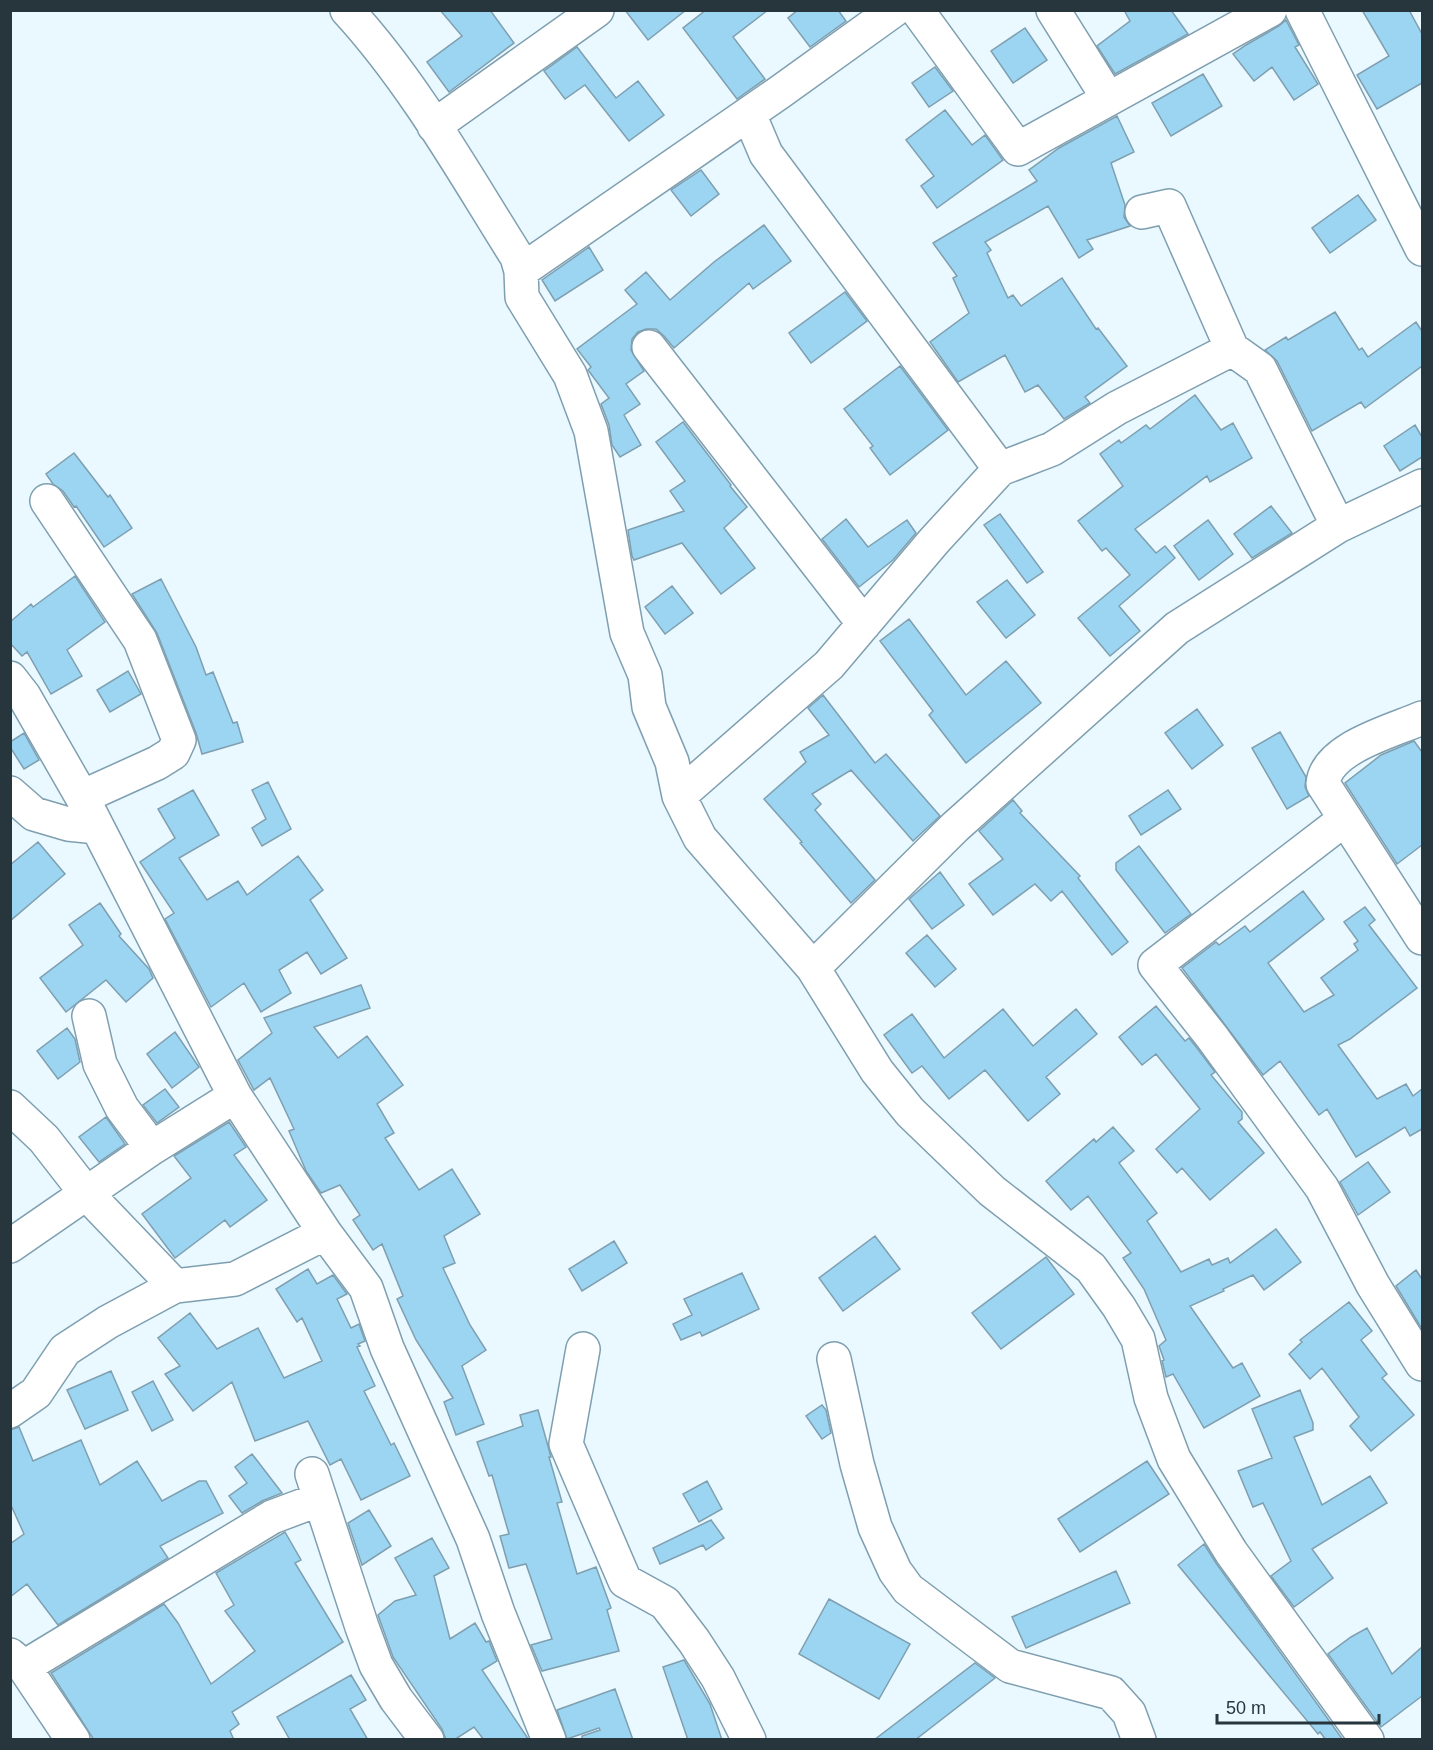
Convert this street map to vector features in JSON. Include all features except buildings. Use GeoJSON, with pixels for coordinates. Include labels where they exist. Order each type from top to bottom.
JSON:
{"type":"FeatureCollection","features":[{"type":"Feature","properties":{"kind":"street"},"geometry":{"type":"LineString","coordinates":[[346,10],[373,39],[434,126],[517,257],[521,271],[522,297],[570,375],[591,431],[627,633],[645,675],[649,707],[672,762],[679,796],[700,837],[813,968],[877,1071],[910,1112],[992,1191],[1091,1268],[1097,1276],[1119,1307],[1138,1340],[1150,1398],[1174,1460],[1232,1552],[1367,1740]]}},
{"type":"Feature","properties":{"kind":"street"},"geometry":{"type":"LineString","coordinates":[[434,126],[597,10]]}},
{"type":"Feature","properties":{"kind":"street"},"geometry":{"type":"LineString","coordinates":[[521,271],[749,114],[894,10]]}},
{"type":"Feature","properties":{"kind":"street"},"geometry":{"type":"LineString","coordinates":[[917,10],[1018,149],[1270,10]]}},
{"type":"Feature","properties":{"kind":"street"},"geometry":{"type":"LineString","coordinates":[[1053,10],[1108,98]]}},
{"type":"Feature","properties":{"kind":"street"},"geometry":{"type":"LineString","coordinates":[[1302,10],[1422,249]]}},
{"type":"Feature","properties":{"kind":"street"},"geometry":{"type":"LineString","coordinates":[[749,114],[766,154],[1000,469]]}},
{"type":"Feature","properties":{"kind":"street"},"geometry":{"type":"LineString","coordinates":[[1142,212],[1168,206],[1232,349],[1260,369],[1338,526]]}},
{"type":"Feature","properties":{"kind":"street"},"geometry":{"type":"LineString","coordinates":[[649,347],[864,624]]}},
{"type":"Feature","properties":{"kind":"street"},"geometry":{"type":"LineString","coordinates":[[679,796],[829,665],[934,541],[1000,469],[1052,449],[1117,408],[1232,349]]}},
{"type":"Feature","properties":{"kind":"street"},"geometry":{"type":"LineString","coordinates":[[813,968],[955,827],[1177,628],[1338,526],[1422,486]]}},
{"type":"Feature","properties":{"kind":"street"},"geometry":{"type":"LineString","coordinates":[[47,501],[140,640],[179,740],[173,753],[157,763],[82,797]]}},
{"type":"Feature","properties":{"kind":"street"},"geometry":{"type":"LineString","coordinates":[[10,678],[24,696],[82,797],[235,1096],[325,1233],[366,1288],[387,1348],[473,1539],[498,1612],[549,1740]]}},
{"type":"Feature","properties":{"kind":"street"},"geometry":{"type":"LineString","coordinates":[[1422,718],[1345,751],[1329,765],[1323,776],[1323,784],[1422,938]]}},
{"type":"Feature","properties":{"kind":"street"},"geometry":{"type":"LineString","coordinates":[[10,793],[34,814],[68,824],[97,827]]}},
{"type":"Feature","properties":{"kind":"street"},"geometry":{"type":"LineString","coordinates":[[1345,819],[1155,965],[1212,1037],[1322,1188],[1373,1285],[1422,1362]]}},
{"type":"Feature","properties":{"kind":"street"},"geometry":{"type":"LineString","coordinates":[[89,1016],[99,1064],[122,1108],[152,1148]]}},
{"type":"Feature","properties":{"kind":"street"},"geometry":{"type":"LineString","coordinates":[[10,1246],[152,1148],[235,1096]]}},
{"type":"Feature","properties":{"kind":"street"},"geometry":{"type":"LineString","coordinates":[[10,1107],[44,1139],[86,1193],[175,1286]]}},
{"type":"Feature","properties":{"kind":"street"},"geometry":{"type":"LineString","coordinates":[[10,1411],[36,1393],[65,1350],[108,1322],[175,1286],[235,1279],[325,1233]]}},
{"type":"Feature","properties":{"kind":"street"},"geometry":{"type":"LineString","coordinates":[[583,1349],[566,1444],[625,1581],[665,1603],[718,1677],[749,1740]]}},
{"type":"Feature","properties":{"kind":"street"},"geometry":{"type":"LineString","coordinates":[[834,1359],[857,1464],[874,1527],[896,1571],[908,1589],[1010,1666],[1111,1693],[1129,1713],[1139,1740]]}},
{"type":"Feature","properties":{"kind":"street"},"geometry":{"type":"LineString","coordinates":[[73,1740],[17,1661],[272,1517],[316,1487],[376,1665],[396,1699],[427,1740]]}}]}
